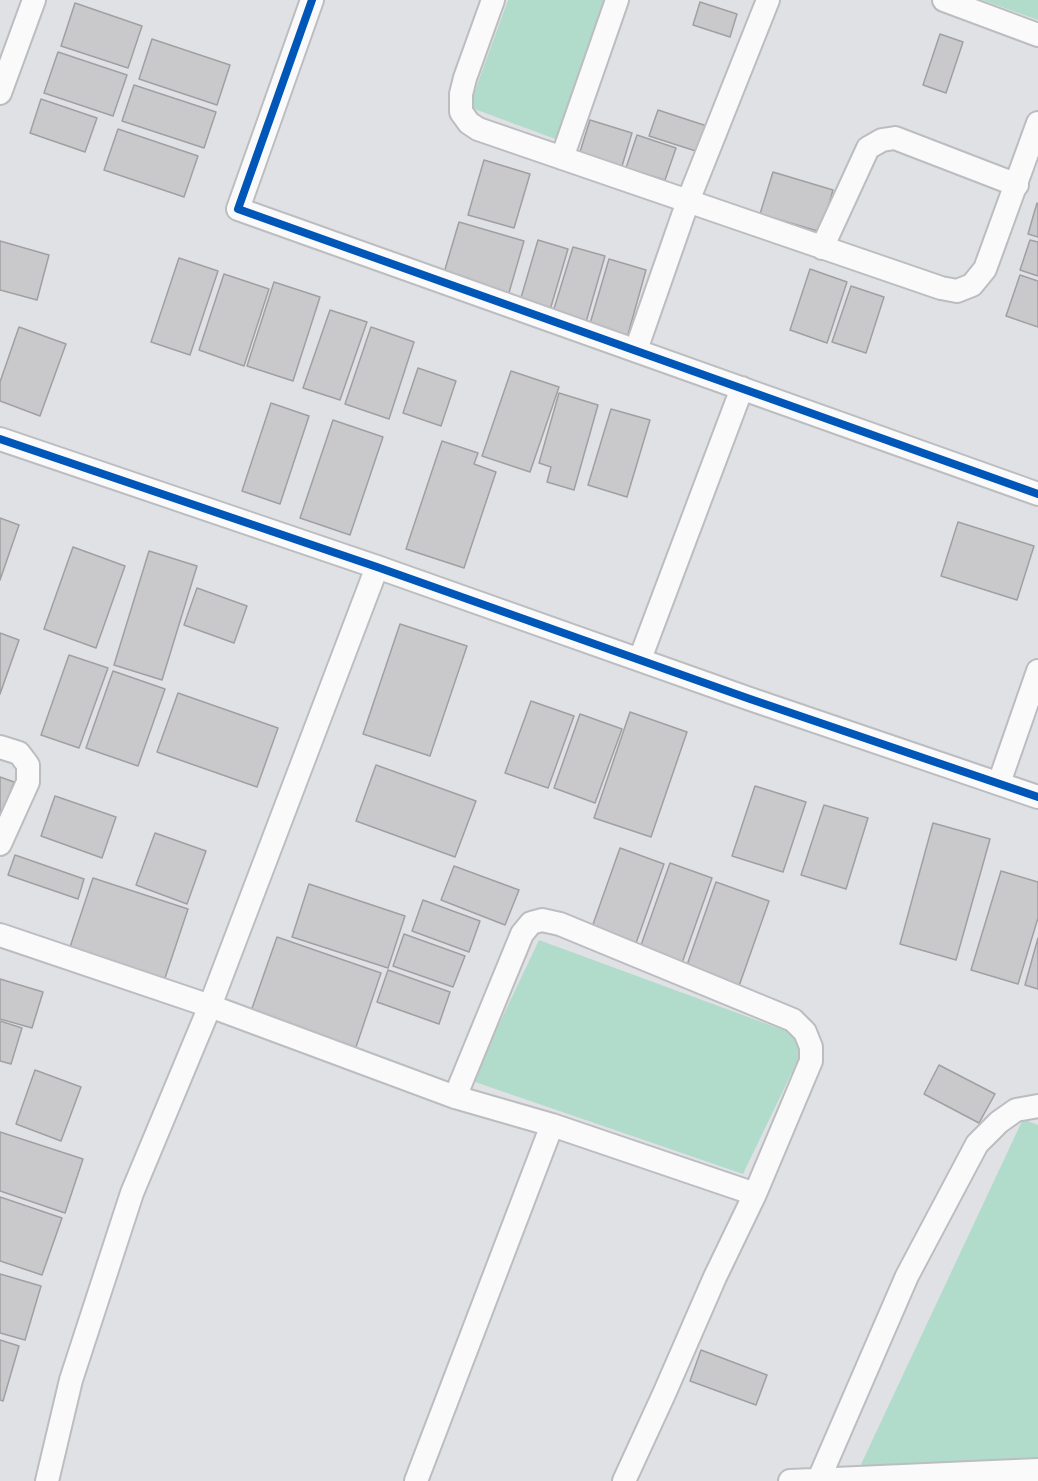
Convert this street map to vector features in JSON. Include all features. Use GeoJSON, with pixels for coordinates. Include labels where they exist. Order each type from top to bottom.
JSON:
{"type":"FeatureCollection","features":[{"type":"Feature","properties":{"kind":"street"},"geometry":{"type":"LineString","coordinates":[[0,93],[34,0]]}},
{"type":"Feature","properties":{"kind":"street"},"geometry":{"type":"LineString","coordinates":[[312,0],[238,209],[1038,494]]}},
{"type":"Feature","properties":{"kind":"street"},"geometry":{"type":"LineString","coordinates":[[493,0],[461,94],[460,112],[469,123],[478,129],[941,288],[957,291],[972,285],[986,269],[1038,123]]}},
{"type":"Feature","properties":{"kind":"street"},"geometry":{"type":"LineString","coordinates":[[562,158],[617,0]]}},
{"type":"Feature","properties":{"kind":"street"},"geometry":{"type":"LineString","coordinates":[[636,350],[688,201],[768,0]]}},
{"type":"Feature","properties":{"kind":"street"},"geometry":{"type":"LineString","coordinates":[[944,0],[1038,35]]}},
{"type":"Feature","properties":{"kind":"street"},"geometry":{"type":"LineString","coordinates":[[822,248],[868,148],[882,140],[895,138],[1017,185]]}},
{"type":"Feature","properties":{"kind":"street"},"geometry":{"type":"LineString","coordinates":[[640,659],[742,388]]}},
{"type":"Feature","properties":{"kind":"street"},"geometry":{"type":"LineString","coordinates":[[0,439],[377,567],[761,703],[1038,797]]}},
{"type":"Feature","properties":{"kind":"street"},"geometry":{"type":"LineString","coordinates":[[47,1481],[71,1380],[132,1193],[210,1006],[377,567]]}},
{"type":"Feature","properties":{"kind":"street"},"geometry":{"type":"LineString","coordinates":[[999,783],[1038,671]]}},
{"type":"Feature","properties":{"kind":"street"},"geometry":{"type":"LineString","coordinates":[[0,747],[19,753],[28,765],[28,782],[0,844]]}},
{"type":"Feature","properties":{"kind":"street"},"geometry":{"type":"LineString","coordinates":[[454,1097],[522,934],[531,923],[542,920],[560,924],[793,1020],[805,1032],[811,1047],[811,1061],[756,1194],[715,1277],[624,1481]]}},
{"type":"Feature","properties":{"kind":"street"},"geometry":{"type":"LineString","coordinates":[[0,935],[210,1006],[454,1097],[552,1125],[756,1194]]}},
{"type":"Feature","properties":{"kind":"street"},"geometry":{"type":"LineString","coordinates":[[819,1479],[907,1276],[977,1144],[999,1122],[1016,1110],[1038,1106]]}},
{"type":"Feature","properties":{"kind":"street"},"geometry":{"type":"LineString","coordinates":[[416,1481],[552,1125]]}},
{"type":"Feature","properties":{"kind":"street"},"geometry":{"type":"LineString","coordinates":[[790,1481],[1008,1476],[1038,1470]]}},
{"type":"Feature","properties":{"kind":"green space"},"geometry":{"type":"Polygon","coordinates":[[[508,0],[609,0],[558,140],[469,107],[508,0]]]}},
{"type":"Feature","properties":{"kind":"green space"},"geometry":{"type":"Polygon","coordinates":[[[982,0],[1038,0],[1038,20],[982,0]]]}},
{"type":"Feature","properties":{"kind":"green space"},"geometry":{"type":"Polygon","coordinates":[[[539,940],[808,1039],[743,1174],[472,1081],[539,940]]]}},
{"type":"Feature","properties":{"kind":"green space"},"geometry":{"type":"Polygon","coordinates":[[[1023,1119],[1038,1125],[1038,1461],[856,1475],[1023,1119]]]}},
{"type":"Feature","properties":{"kind":"building"},"geometry":{"type":"Polygon","coordinates":[[[700,2],[737,14],[730,37],[693,25],[700,2]]]}},
{"type":"Feature","properties":{"kind":"building"},"geometry":{"type":"Polygon","coordinates":[[[75,3],[142,26],[128,68],[61,46],[75,3]]]}},
{"type":"Feature","properties":{"kind":"building"},"geometry":{"type":"Polygon","coordinates":[[[940,34],[963,42],[946,93],[923,85],[940,34]]]}},
{"type":"Feature","properties":{"kind":"building"},"geometry":{"type":"Polygon","coordinates":[[[152,39],[230,65],[217,105],[139,79],[152,39]]]}},
{"type":"Feature","properties":{"kind":"building"},"geometry":{"type":"Polygon","coordinates":[[[58,52],[127,75],[113,116],[44,93],[58,52]]]}},
{"type":"Feature","properties":{"kind":"building"},"geometry":{"type":"Polygon","coordinates":[[[134,85],[216,112],[204,148],[122,121],[134,85]]]}},
{"type":"Feature","properties":{"kind":"building"},"geometry":{"type":"Polygon","coordinates":[[[41,99],[97,118],[85,152],[30,133],[41,99]]]}},
{"type":"Feature","properties":{"kind":"building"},"geometry":{"type":"Polygon","coordinates":[[[658,110],[713,128],[705,154],[649,136],[658,110]]]}},
{"type":"Feature","properties":{"kind":"building"},"geometry":{"type":"Polygon","coordinates":[[[590,120],[632,133],[622,166],[580,152],[590,120]]]}},
{"type":"Feature","properties":{"kind":"building"},"geometry":{"type":"Polygon","coordinates":[[[118,129],[198,156],[184,197],[104,170],[118,129]]]}},
{"type":"Feature","properties":{"kind":"building"},"geometry":{"type":"Polygon","coordinates":[[[637,135],[676,148],[665,180],[626,168],[637,135]]]}},
{"type":"Feature","properties":{"kind":"building"},"geometry":{"type":"Polygon","coordinates":[[[484,160],[530,174],[514,228],[468,215],[484,160]]]}},
{"type":"Feature","properties":{"kind":"building"},"geometry":{"type":"Polygon","coordinates":[[[773,172],[833,190],[821,232],[760,214],[773,172]]]}},
{"type":"Feature","properties":{"kind":"building"},"geometry":{"type":"Polygon","coordinates":[[[1038,204],[1038,237],[1028,234],[1038,204]]]}},
{"type":"Feature","properties":{"kind":"building"},"geometry":{"type":"Polygon","coordinates":[[[459,222],[524,241],[508,296],[443,276],[459,222]]]}},
{"type":"Feature","properties":{"kind":"building"},"geometry":{"type":"Polygon","coordinates":[[[538,240],[568,249],[550,310],[520,301],[538,240]]]}},
{"type":"Feature","properties":{"kind":"building"},"geometry":{"type":"Polygon","coordinates":[[[1030,240],[1038,242],[1038,276],[1020,270],[1030,240]]]}},
{"type":"Feature","properties":{"kind":"building"},"geometry":{"type":"Polygon","coordinates":[[[0,241],[49,255],[37,300],[0,290],[0,241]]]}},
{"type":"Feature","properties":{"kind":"building"},"geometry":{"type":"Polygon","coordinates":[[[573,247],[605,256],[586,322],[553,312],[573,247]]]}},
{"type":"Feature","properties":{"kind":"building"},"geometry":{"type":"Polygon","coordinates":[[[179,258],[218,271],[190,355],[151,342],[179,258]]]}},
{"type":"Feature","properties":{"kind":"building"},"geometry":{"type":"Polygon","coordinates":[[[609,259],[646,270],[627,338],[589,327],[609,259]]]}},
{"type":"Feature","properties":{"kind":"building"},"geometry":{"type":"Polygon","coordinates":[[[810,269],[847,282],[827,343],[790,330],[810,269]]]}},
{"type":"Feature","properties":{"kind":"building"},"geometry":{"type":"Polygon","coordinates":[[[224,274],[269,289],[244,366],[199,350],[224,274]]]}},
{"type":"Feature","properties":{"kind":"building"},"geometry":{"type":"Polygon","coordinates":[[[1020,275],[1038,281],[1038,327],[1006,316],[1020,275]]]}},
{"type":"Feature","properties":{"kind":"building"},"geometry":{"type":"Polygon","coordinates":[[[274,282],[320,297],[293,381],[247,366],[274,282]]]}},
{"type":"Feature","properties":{"kind":"building"},"geometry":{"type":"Polygon","coordinates":[[[851,286],[884,297],[866,353],[832,342],[851,286]]]}},
{"type":"Feature","properties":{"kind":"building"},"geometry":{"type":"Polygon","coordinates":[[[330,310],[367,322],[340,400],[303,388],[330,310]]]}},
{"type":"Feature","properties":{"kind":"building"},"geometry":{"type":"Polygon","coordinates":[[[19,327],[66,344],[40,416],[0,401],[0,382],[19,327]]]}},
{"type":"Feature","properties":{"kind":"building"},"geometry":{"type":"Polygon","coordinates":[[[371,327],[414,342],[389,419],[345,404],[371,327]]]}},
{"type":"Feature","properties":{"kind":"building"},"geometry":{"type":"Polygon","coordinates":[[[418,368],[456,381],[441,426],[403,413],[418,368]]]}},
{"type":"Feature","properties":{"kind":"building"},"geometry":{"type":"Polygon","coordinates":[[[511,371],[559,387],[530,472],[482,456],[511,371]]]}},
{"type":"Feature","properties":{"kind":"building"},"geometry":{"type":"Polygon","coordinates":[[[559,393],[598,405],[574,490],[547,482],[551,467],[539,463],[559,393]]]}},
{"type":"Feature","properties":{"kind":"building"},"geometry":{"type":"Polygon","coordinates":[[[271,403],[309,416],[280,504],[242,491],[271,403]]]}},
{"type":"Feature","properties":{"kind":"building"},"geometry":{"type":"Polygon","coordinates":[[[611,409],[650,420],[627,497],[588,485],[611,409]]]}},
{"type":"Feature","properties":{"kind":"building"},"geometry":{"type":"Polygon","coordinates":[[[333,420],[383,437],[350,535],[300,518],[333,420]]]}},
{"type":"Feature","properties":{"kind":"building"},"geometry":{"type":"Polygon","coordinates":[[[442,441],[478,453],[474,464],[496,472],[464,568],[406,549],[442,441]]]}},
{"type":"Feature","properties":{"kind":"building"},"geometry":{"type":"Polygon","coordinates":[[[0,518],[19,525],[0,580],[0,518]]]}},
{"type":"Feature","properties":{"kind":"building"},"geometry":{"type":"Polygon","coordinates":[[[958,522],[1034,546],[1017,600],[941,576],[958,522]]]}},
{"type":"Feature","properties":{"kind":"building"},"geometry":{"type":"Polygon","coordinates":[[[73,547],[125,566],[96,648],[44,629],[73,547]]]}},
{"type":"Feature","properties":{"kind":"building"},"geometry":{"type":"Polygon","coordinates":[[[149,551],[197,566],[162,680],[114,665],[149,551]]]}},
{"type":"Feature","properties":{"kind":"building"},"geometry":{"type":"Polygon","coordinates":[[[197,588],[247,606],[234,643],[184,625],[197,588]]]}},
{"type":"Feature","properties":{"kind":"building"},"geometry":{"type":"Polygon","coordinates":[[[400,624],[467,646],[430,756],[363,734],[400,624]]]}},
{"type":"Feature","properties":{"kind":"building"},"geometry":{"type":"Polygon","coordinates":[[[0,633],[19,640],[0,694],[0,633]]]}},
{"type":"Feature","properties":{"kind":"building"},"geometry":{"type":"Polygon","coordinates":[[[69,655],[108,668],[79,748],[41,735],[69,655]]]}},
{"type":"Feature","properties":{"kind":"building"},"geometry":{"type":"Polygon","coordinates":[[[113,671],[165,689],[138,766],[86,748],[113,671]]]}},
{"type":"Feature","properties":{"kind":"building"},"geometry":{"type":"Polygon","coordinates":[[[178,693],[278,728],[257,787],[157,752],[178,693]]]}},
{"type":"Feature","properties":{"kind":"building"},"geometry":{"type":"Polygon","coordinates":[[[531,701],[574,716],[548,788],[505,773],[531,701]]]}},
{"type":"Feature","properties":{"kind":"building"},"geometry":{"type":"Polygon","coordinates":[[[630,712],[687,732],[651,837],[594,818],[630,712]]]}},
{"type":"Feature","properties":{"kind":"building"},"geometry":{"type":"Polygon","coordinates":[[[580,714],[622,729],[595,803],[554,788],[580,714]]]}},
{"type":"Feature","properties":{"kind":"building"},"geometry":{"type":"Polygon","coordinates":[[[376,765],[476,801],[455,857],[356,821],[376,765]]]}},
{"type":"Feature","properties":{"kind":"building"},"geometry":{"type":"Polygon","coordinates":[[[0,777],[14,782],[0,821],[0,777]]]}},
{"type":"Feature","properties":{"kind":"building"},"geometry":{"type":"Polygon","coordinates":[[[755,786],[806,802],[783,872],[732,856],[755,786]]]}},
{"type":"Feature","properties":{"kind":"building"},"geometry":{"type":"Polygon","coordinates":[[[55,796],[116,817],[102,858],[41,836],[55,796]]]}},
{"type":"Feature","properties":{"kind":"building"},"geometry":{"type":"Polygon","coordinates":[[[824,805],[868,818],[846,889],[801,875],[824,805]]]}},
{"type":"Feature","properties":{"kind":"building"},"geometry":{"type":"Polygon","coordinates":[[[933,823],[990,839],[956,960],[900,944],[933,823]]]}},
{"type":"Feature","properties":{"kind":"building"},"geometry":{"type":"Polygon","coordinates":[[[155,833],[206,851],[187,904],[136,885],[155,833]]]}},
{"type":"Feature","properties":{"kind":"building"},"geometry":{"type":"Polygon","coordinates":[[[620,848],[664,864],[635,946],[591,930],[620,848]]]}},
{"type":"Feature","properties":{"kind":"building"},"geometry":{"type":"Polygon","coordinates":[[[15,855],[84,879],[78,899],[8,875],[15,855]]]}},
{"type":"Feature","properties":{"kind":"building"},"geometry":{"type":"Polygon","coordinates":[[[670,863],[712,878],[682,963],[640,948],[670,863]]]}},
{"type":"Feature","properties":{"kind":"building"},"geometry":{"type":"Polygon","coordinates":[[[454,866],[519,890],[505,925],[441,900],[454,866]]]}},
{"type":"Feature","properties":{"kind":"building"},"geometry":{"type":"Polygon","coordinates":[[[1001,871],[1038,882],[1038,918],[1018,984],[971,970],[1001,871]]]}},
{"type":"Feature","properties":{"kind":"building"},"geometry":{"type":"Polygon","coordinates":[[[93,878],[188,909],[163,984],[68,953],[93,878]]]}},
{"type":"Feature","properties":{"kind":"building"},"geometry":{"type":"Polygon","coordinates":[[[716,882],[769,901],[739,986],[686,968],[716,882]]]}},
{"type":"Feature","properties":{"kind":"building"},"geometry":{"type":"Polygon","coordinates":[[[309,884],[405,916],[388,968],[292,937],[309,884]]]}},
{"type":"Feature","properties":{"kind":"building"},"geometry":{"type":"Polygon","coordinates":[[[423,900],[480,921],[469,952],[412,931],[423,900]]]}},
{"type":"Feature","properties":{"kind":"building"},"geometry":{"type":"Polygon","coordinates":[[[404,934],[465,956],[453,987],[393,966],[404,934]]]}},
{"type":"Feature","properties":{"kind":"building"},"geometry":{"type":"Polygon","coordinates":[[[277,937],[381,973],[355,1050],[250,1014],[277,937]]]}},
{"type":"Feature","properties":{"kind":"building"},"geometry":{"type":"Polygon","coordinates":[[[1038,938],[1038,989],[1025,985],[1038,938]]]}},
{"type":"Feature","properties":{"kind":"building"},"geometry":{"type":"Polygon","coordinates":[[[388,970],[450,992],[439,1024],[377,1002],[388,970]]]}},
{"type":"Feature","properties":{"kind":"building"},"geometry":{"type":"Polygon","coordinates":[[[0,979],[43,992],[32,1028],[0,1019],[0,979]]]}},
{"type":"Feature","properties":{"kind":"building"},"geometry":{"type":"Polygon","coordinates":[[[0,1021],[22,1028],[11,1064],[0,1061],[0,1021]]]}},
{"type":"Feature","properties":{"kind":"building"},"geometry":{"type":"Polygon","coordinates":[[[939,1065],[995,1094],[979,1123],[924,1094],[939,1065]]]}},
{"type":"Feature","properties":{"kind":"building"},"geometry":{"type":"Polygon","coordinates":[[[35,1070],[81,1087],[61,1141],[16,1124],[35,1070]]]}},
{"type":"Feature","properties":{"kind":"building"},"geometry":{"type":"Polygon","coordinates":[[[0,1132],[83,1159],[65,1213],[0,1191],[0,1132]]]}},
{"type":"Feature","properties":{"kind":"building"},"geometry":{"type":"Polygon","coordinates":[[[0,1197],[62,1218],[42,1275],[0,1261],[0,1197]]]}},
{"type":"Feature","properties":{"kind":"building"},"geometry":{"type":"Polygon","coordinates":[[[0,1274],[41,1286],[25,1340],[0,1333],[0,1274]]]}},
{"type":"Feature","properties":{"kind":"building"},"geometry":{"type":"Polygon","coordinates":[[[0,1340],[19,1346],[3,1401],[0,1400],[0,1340]]]}},
{"type":"Feature","properties":{"kind":"building"},"geometry":{"type":"Polygon","coordinates":[[[701,1350],[767,1375],[756,1405],[690,1381],[701,1350]]]}},
{"type":"Feature","properties":{"kind":"cycle path"},"geometry":{"type":"LineString","coordinates":[[312,0],[238,209],[1038,494]]}},
{"type":"Feature","properties":{"kind":"cycle path"},"geometry":{"type":"LineString","coordinates":[[0,439],[377,567],[750,699],[1038,797]]}}]}
